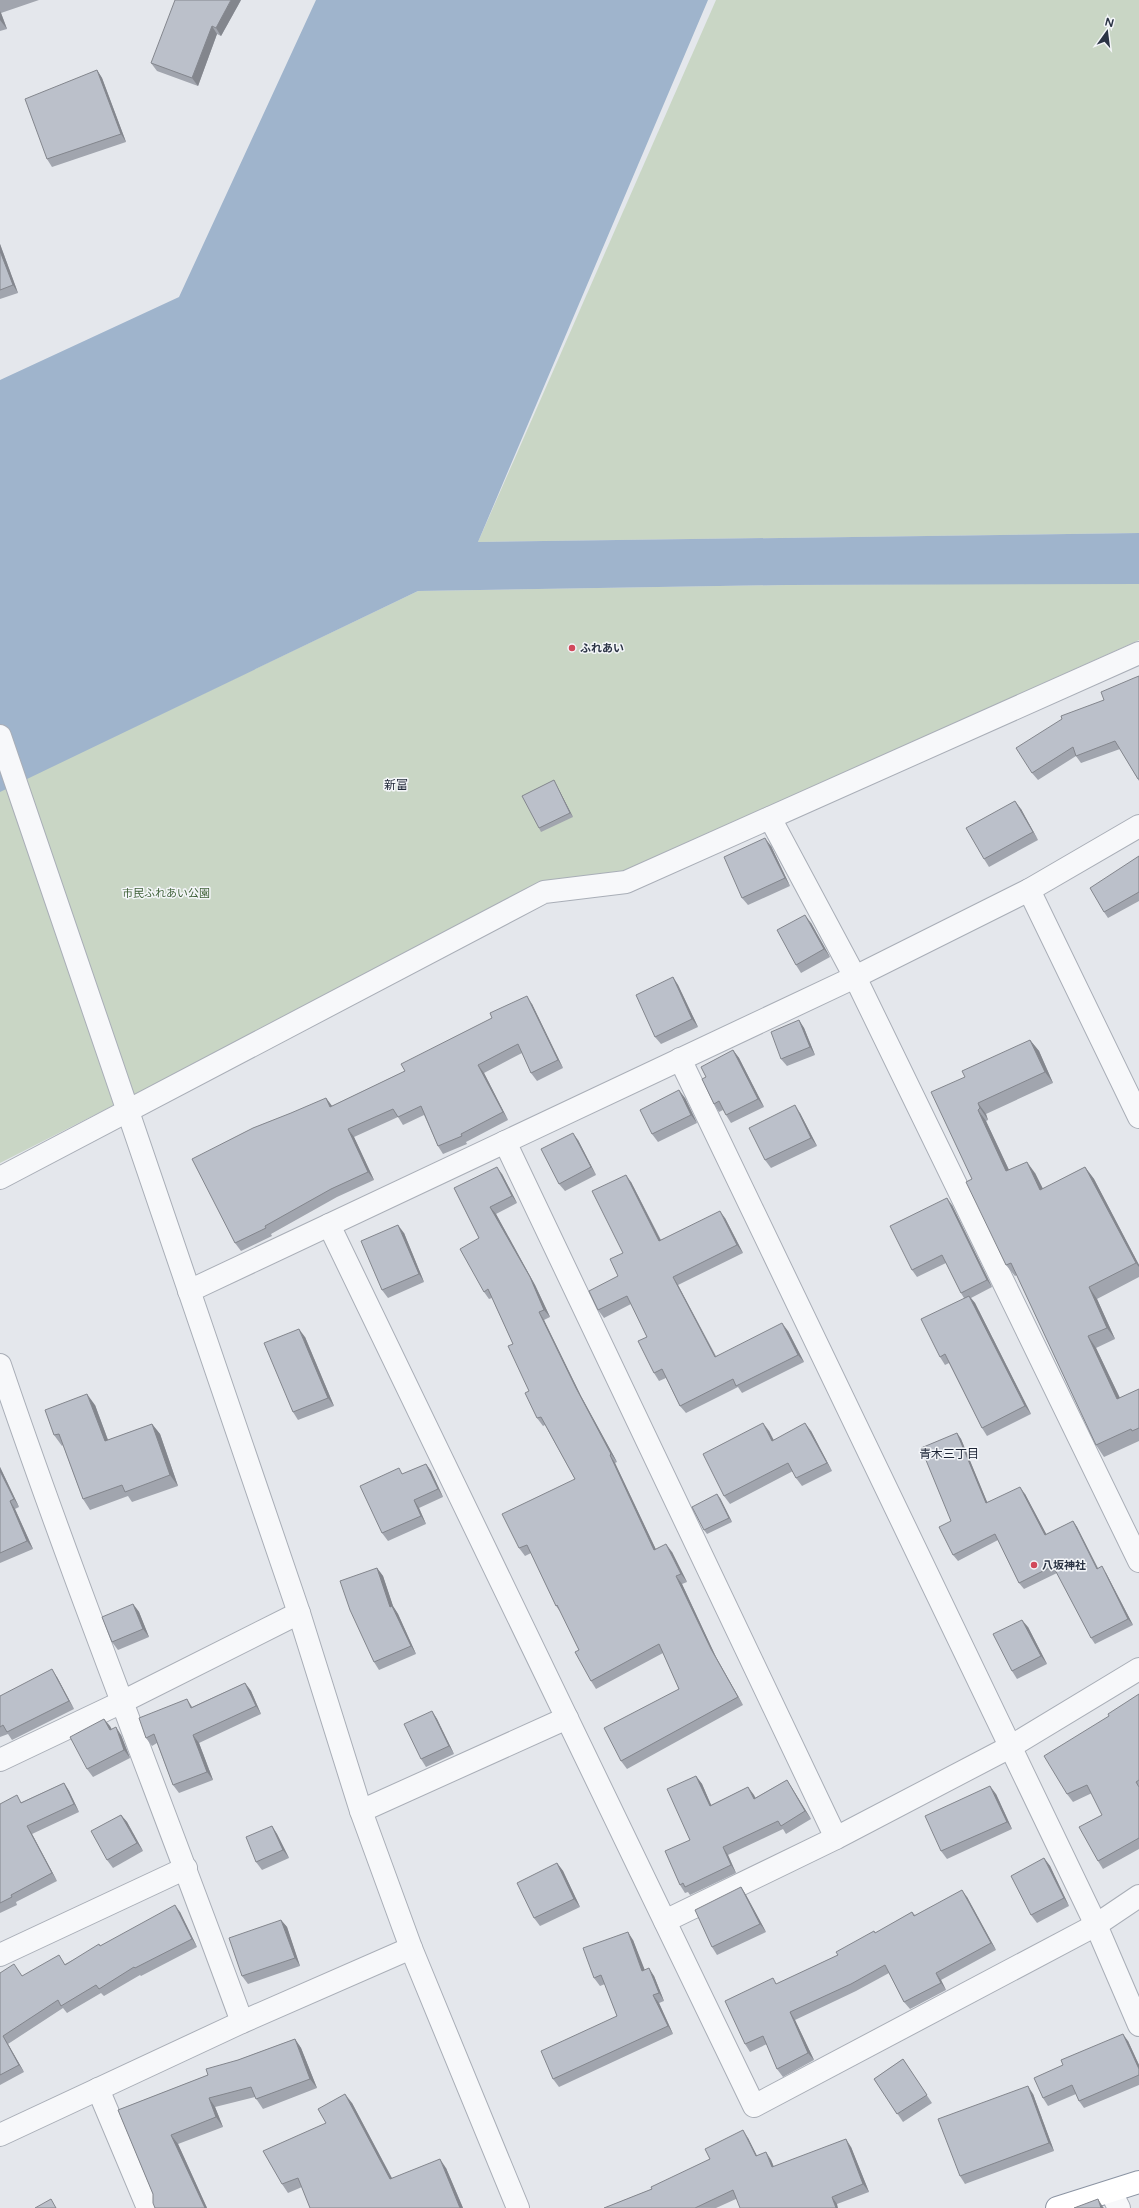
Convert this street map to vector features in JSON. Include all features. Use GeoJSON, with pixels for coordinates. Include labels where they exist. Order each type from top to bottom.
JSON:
{"type":"FeatureCollection","features":[{"type":"Feature","properties":{"kind":"highway"},"geometry":{"type":"LineString","coordinates":[[1057,2208],[1115,2200],[1139,2182]]}},
{"type":"Feature","properties":{"kind":"street"},"geometry":{"type":"LineString","coordinates":[[0,1178],[544,892],[626,882],[1139,653]]}},
{"type":"Feature","properties":{"kind":"street"},"geometry":{"type":"LineString","coordinates":[[0,736],[27,820],[299,1613],[361,1811],[411,1948],[518,2208]]}},
{"type":"Feature","properties":{"kind":"street"},"geometry":{"type":"LineString","coordinates":[[770,818],[855,977],[1139,1561]]}},
{"type":"Feature","properties":{"kind":"street"},"geometry":{"type":"LineString","coordinates":[[189,1291],[855,977],[1030,890],[1139,826]]}},
{"type":"Feature","properties":{"kind":"street"},"geometry":{"type":"LineString","coordinates":[[1030,890],[1139,1116]]}},
{"type":"Feature","properties":{"kind":"street"},"geometry":{"type":"LineString","coordinates":[[680,1059],[1096,1925],[1139,2025]]}},
{"type":"Feature","properties":{"kind":"street"},"geometry":{"type":"LineString","coordinates":[[505,1142],[836,1838]]}},
{"type":"Feature","properties":{"kind":"street"},"geometry":{"type":"LineString","coordinates":[[329,1225],[754,2106],[1096,1925],[1139,1896]]}},
{"type":"Feature","properties":{"kind":"street"},"geometry":{"type":"LineString","coordinates":[[0,1365],[7,1412],[186,1868],[242,2022]]}},
{"type":"Feature","properties":{"kind":"street"},"geometry":{"type":"LineString","coordinates":[[0,1760],[122,1702],[299,1613]]}},
{"type":"Feature","properties":{"kind":"street"},"geometry":{"type":"LineString","coordinates":[[665,1921],[836,1838],[1010,1747],[1139,1669]]}},
{"type":"Feature","properties":{"kind":"street"},"geometry":{"type":"LineString","coordinates":[[361,1811],[567,1718]]}},
{"type":"Feature","properties":{"kind":"street"},"geometry":{"type":"LineString","coordinates":[[0,1955],[186,1868]]}},
{"type":"Feature","properties":{"kind":"street"},"geometry":{"type":"LineString","coordinates":[[0,2135],[242,2022],[411,1948]]}},
{"type":"Feature","properties":{"kind":"street"},"geometry":{"type":"LineString","coordinates":[[98,2089],[148,2208]]}},
{"type":"Feature","properties":{"kind":"green space"},"geometry":{"type":"Polygon","coordinates":[[[716,0],[1139,0],[1139,533],[478,542],[716,0]]]}},
{"type":"Feature","properties":{"kind":"green space","name":"市民ふれあい公園"},"geometry":{"type":"Polygon","coordinates":[[[1139,584],[1139,640],[623,873],[542,887],[0,1163],[0,791],[418,591],[786,585],[1139,584]]]}},
{"type":"Feature","properties":{"kind":"water"},"geometry":{"type":"Polygon","coordinates":[[[316,0],[708,0],[478,542],[1139,533],[1139,584],[786,585],[418,591],[0,792],[0,380],[179,297],[316,0]]]}},
{"type":"Feature","properties":{"kind":"building"},"geometry":{"type":"Polygon","coordinates":[[[175,0],[231,0],[216,28],[212,26],[192,78],[151,63],[175,0]]]}},
{"type":"Feature","properties":{"kind":"building"},"geometry":{"type":"Polygon","coordinates":[[[97,70],[121,134],[47,159],[25,99],[97,70]]]}},
{"type":"Feature","properties":{"kind":"building"},"geometry":{"type":"Polygon","coordinates":[[[0,251],[13,285],[0,290],[0,251]]]}},
{"type":"Feature","properties":{"kind":"building"},"geometry":{"type":"Polygon","coordinates":[[[1139,676],[1139,779],[1115,741],[1076,756],[1073,747],[1032,773],[1016,748],[1062,719],[1061,716],[1104,700],[1101,692],[1139,676]]]}},
{"type":"Feature","properties":{"kind":"building"},"geometry":{"type":"Polygon","coordinates":[[[554,780],[570,813],[539,828],[522,796],[554,780]]]}},
{"type":"Feature","properties":{"kind":"building"},"geometry":{"type":"Polygon","coordinates":[[[1015,801],[1033,832],[984,859],[966,828],[1015,801]]]}},
{"type":"Feature","properties":{"kind":"building"},"geometry":{"type":"Polygon","coordinates":[[[765,838],[785,878],[742,898],[724,857],[765,838]]]}},
{"type":"Feature","properties":{"kind":"building"},"geometry":{"type":"Polygon","coordinates":[[[1139,856],[1139,892],[1104,912],[1090,888],[1139,856]]]}},
{"type":"Feature","properties":{"kind":"building"},"geometry":{"type":"Polygon","coordinates":[[[805,915],[824,949],[796,965],[777,930],[805,915]]]}},
{"type":"Feature","properties":{"kind":"building"},"geometry":{"type":"Polygon","coordinates":[[[673,977],[692,1019],[655,1037],[636,995],[673,977]]]}},
{"type":"Feature","properties":{"kind":"building"},"geometry":{"type":"Polygon","coordinates":[[[527,996],[558,1060],[531,1073],[518,1044],[478,1065],[503,1112],[461,1134],[462,1136],[438,1146],[421,1106],[398,1117],[393,1109],[348,1129],[368,1172],[331,1189],[265,1226],[266,1228],[235,1243],[192,1159],[253,1128],[326,1098],[330,1107],[405,1071],[401,1064],[492,1018],[490,1013],[527,996]]]}},
{"type":"Feature","properties":{"kind":"building"},"geometry":{"type":"Polygon","coordinates":[[[799,1020],[810,1047],[781,1059],[771,1032],[799,1020]]]}},
{"type":"Feature","properties":{"kind":"building"},"geometry":{"type":"Polygon","coordinates":[[[1030,1040],[1045,1072],[978,1103],[980,1108],[978,1110],[1006,1171],[1027,1162],[1040,1190],[1085,1167],[1136,1263],[1089,1287],[1107,1328],[1088,1336],[1117,1399],[1139,1389],[1139,1428],[1132,1431],[1131,1429],[1096,1445],[1011,1263],[1006,1265],[966,1182],[972,1179],[931,1092],[965,1077],[962,1071],[1030,1040]]]}},
{"type":"Feature","properties":{"kind":"building"},"geometry":{"type":"Polygon","coordinates":[[[733,1050],[758,1099],[726,1115],[719,1101],[714,1104],[702,1079],[706,1077],[701,1067],[733,1050]]]}},
{"type":"Feature","properties":{"kind":"building"},"geometry":{"type":"Polygon","coordinates":[[[679,1090],[691,1115],[652,1134],[640,1110],[679,1090]]]}},
{"type":"Feature","properties":{"kind":"building"},"geometry":{"type":"Polygon","coordinates":[[[795,1105],[811,1138],[765,1160],[749,1128],[795,1105]]]}},
{"type":"Feature","properties":{"kind":"building"},"geometry":{"type":"Polygon","coordinates":[[[573,1133],[591,1167],[559,1184],[541,1149],[573,1133]]]}},
{"type":"Feature","properties":{"kind":"building"},"geometry":{"type":"Polygon","coordinates":[[[497,1167],[512,1196],[490,1207],[530,1277],[544,1310],[539,1312],[576,1388],[611,1454],[610,1455],[654,1550],[666,1544],[681,1574],[676,1576],[711,1649],[738,1697],[621,1761],[604,1728],[679,1689],[659,1644],[591,1681],[575,1652],[579,1650],[527,1545],[519,1548],[502,1514],[575,1479],[541,1417],[537,1418],[525,1393],[529,1391],[508,1346],[513,1344],[488,1289],[484,1292],[460,1249],[479,1238],[454,1188],[497,1167]]]}},
{"type":"Feature","properties":{"kind":"building"},"geometry":{"type":"Polygon","coordinates":[[[626,1175],[659,1241],[720,1211],[737,1245],[673,1277],[715,1357],[782,1323],[798,1355],[736,1386],[733,1379],[680,1406],[662,1369],[654,1373],[638,1341],[647,1337],[627,1296],[598,1310],[589,1291],[618,1276],[610,1259],[623,1253],[592,1191],[626,1175]]]}},
{"type":"Feature","properties":{"kind":"building"},"geometry":{"type":"Polygon","coordinates":[[[947,1198],[987,1280],[961,1293],[942,1255],[912,1270],[890,1226],[947,1198]]]}},
{"type":"Feature","properties":{"kind":"building"},"geometry":{"type":"Polygon","coordinates":[[[398,1225],[419,1274],[382,1290],[361,1241],[398,1225]]]}},
{"type":"Feature","properties":{"kind":"building"},"geometry":{"type":"Polygon","coordinates":[[[969,1296],[1025,1406],[982,1428],[945,1354],[940,1357],[921,1319],[969,1296]]]}},
{"type":"Feature","properties":{"kind":"building"},"geometry":{"type":"Polygon","coordinates":[[[299,1329],[328,1398],[293,1412],[264,1343],[299,1329]]]}},
{"type":"Feature","properties":{"kind":"building"},"geometry":{"type":"Polygon","coordinates":[[[87,1394],[105,1441],[152,1424],[170,1475],[125,1492],[122,1485],[83,1499],[59,1434],[54,1435],[45,1410],[87,1394]]]}},
{"type":"Feature","properties":{"kind":"building"},"geometry":{"type":"Polygon","coordinates":[[[763,1423],[772,1441],[805,1423],[827,1463],[796,1478],[788,1463],[724,1496],[703,1454],[763,1423]]]}},
{"type":"Feature","properties":{"kind":"building"},"geometry":{"type":"Polygon","coordinates":[[[957,1433],[986,1503],[1020,1487],[1045,1535],[1073,1521],[1097,1569],[1102,1566],[1128,1619],[1091,1638],[1053,1566],[1019,1583],[995,1534],[953,1555],[939,1527],[951,1521],[921,1448],[957,1433]]]}},
{"type":"Feature","properties":{"kind":"building"},"geometry":{"type":"Polygon","coordinates":[[[426,1464],[438,1489],[414,1500],[421,1516],[382,1533],[360,1486],[399,1468],[402,1474],[426,1464]]]}},
{"type":"Feature","properties":{"kind":"building"},"geometry":{"type":"Polygon","coordinates":[[[0,1471],[14,1499],[10,1501],[27,1541],[0,1553],[0,1471]]]}},
{"type":"Feature","properties":{"kind":"building"},"geometry":{"type":"Polygon","coordinates":[[[717,1494],[729,1518],[704,1530],[692,1507],[717,1494]]]}},
{"type":"Feature","properties":{"kind":"building"},"geometry":{"type":"Polygon","coordinates":[[[377,1568],[390,1607],[392,1606],[411,1646],[374,1662],[350,1610],[340,1581],[377,1568]]]}},
{"type":"Feature","properties":{"kind":"building"},"geometry":{"type":"Polygon","coordinates":[[[133,1604],[143,1629],[112,1642],[102,1617],[133,1604]]]}},
{"type":"Feature","properties":{"kind":"building"},"geometry":{"type":"Polygon","coordinates":[[[1022,1620],[1041,1656],[1012,1671],[993,1634],[1022,1620]]]}},
{"type":"Feature","properties":{"kind":"building"},"geometry":{"type":"Polygon","coordinates":[[[52,1669],[69,1701],[7,1732],[3,1725],[0,1727],[0,1696],[52,1669]]]}},
{"type":"Feature","properties":{"kind":"building"},"geometry":{"type":"Polygon","coordinates":[[[245,1683],[256,1706],[193,1735],[207,1772],[173,1785],[154,1734],[146,1738],[139,1718],[187,1699],[191,1708],[245,1683]]]}},
{"type":"Feature","properties":{"kind":"building"},"geometry":{"type":"Polygon","coordinates":[[[1139,1694],[1139,1780],[1136,1782],[1139,1787],[1139,1838],[1098,1861],[1079,1827],[1102,1815],[1087,1785],[1067,1794],[1044,1756],[1109,1716],[1108,1714],[1139,1694]]]}},
{"type":"Feature","properties":{"kind":"building"},"geometry":{"type":"Polygon","coordinates":[[[432,1711],[449,1746],[421,1759],[404,1724],[432,1711]]]}},
{"type":"Feature","properties":{"kind":"building"},"geometry":{"type":"Polygon","coordinates":[[[104,1719],[110,1730],[116,1727],[124,1750],[87,1769],[70,1737],[104,1719]]]}},
{"type":"Feature","properties":{"kind":"building"},"geometry":{"type":"Polygon","coordinates":[[[696,1776],[710,1806],[748,1787],[754,1799],[787,1780],[805,1811],[781,1826],[778,1821],[723,1847],[731,1865],[685,1887],[683,1883],[680,1885],[665,1851],[690,1840],[667,1789],[696,1776]]]}},
{"type":"Feature","properties":{"kind":"building"},"geometry":{"type":"Polygon","coordinates":[[[64,1783],[74,1804],[27,1826],[52,1873],[11,1895],[12,1897],[0,1903],[0,1804],[17,1795],[21,1803],[64,1783]]]}},
{"type":"Feature","properties":{"kind":"building"},"geometry":{"type":"Polygon","coordinates":[[[990,1786],[1007,1822],[941,1851],[925,1816],[990,1786]]]}},
{"type":"Feature","properties":{"kind":"building"},"geometry":{"type":"Polygon","coordinates":[[[121,1815],[137,1843],[107,1860],[91,1831],[121,1815]]]}},
{"type":"Feature","properties":{"kind":"building"},"geometry":{"type":"Polygon","coordinates":[[[272,1826],[283,1850],[256,1862],[246,1837],[272,1826]]]}},
{"type":"Feature","properties":{"kind":"building"},"geometry":{"type":"Polygon","coordinates":[[[1044,1858],[1064,1898],[1031,1915],[1011,1876],[1044,1858]]]}},
{"type":"Feature","properties":{"kind":"building"},"geometry":{"type":"Polygon","coordinates":[[[557,1863],[574,1899],[534,1918],[517,1883],[557,1863]]]}},
{"type":"Feature","properties":{"kind":"building"},"geometry":{"type":"Polygon","coordinates":[[[741,1887],[760,1924],[712,1947],[695,1910],[741,1887]]]}},
{"type":"Feature","properties":{"kind":"building"},"geometry":{"type":"Polygon","coordinates":[[[962,1890],[991,1943],[936,1973],[941,1983],[904,2002],[885,1965],[851,1984],[790,2012],[808,2053],[777,2069],[763,2036],[745,2044],[725,2001],[773,1978],[776,1984],[838,1955],[836,1952],[874,1931],[875,1933],[912,1912],[914,1916],[962,1890]]]}},
{"type":"Feature","properties":{"kind":"building"},"geometry":{"type":"Polygon","coordinates":[[[175,1905],[192,1939],[135,1968],[134,1967],[99,1989],[96,1985],[61,2006],[58,2000],[3,2036],[19,2065],[0,2075],[0,1973],[14,1964],[22,1976],[59,1955],[65,1965],[99,1944],[100,1946],[175,1905]]]}},
{"type":"Feature","properties":{"kind":"building"},"geometry":{"type":"Polygon","coordinates":[[[281,1920],[295,1958],[242,1976],[229,1938],[281,1920]]]}},
{"type":"Feature","properties":{"kind":"building"},"geometry":{"type":"Polygon","coordinates":[[[628,1932],[642,1971],[649,1968],[659,1993],[653,1995],[668,2026],[553,2079],[541,2051],[617,2016],[601,1975],[594,1978],[583,1948],[628,1932]]]}},
{"type":"Feature","properties":{"kind":"building"},"geometry":{"type":"Polygon","coordinates":[[[1123,2034],[1139,2069],[1139,2075],[1079,2101],[1072,2085],[1043,2098],[1034,2078],[1063,2065],[1061,2060],[1123,2034]]]}},
{"type":"Feature","properties":{"kind":"building"},"geometry":{"type":"Polygon","coordinates":[[[295,2039],[310,2079],[256,2099],[251,2087],[209,2098],[216,2117],[171,2135],[205,2208],[155,2208],[153,2203],[153,2194],[118,2110],[208,2075],[206,2069],[238,2060],[295,2039]]]}},
{"type":"Feature","properties":{"kind":"building"},"geometry":{"type":"Polygon","coordinates":[[[903,2059],[927,2095],[897,2114],[874,2079],[903,2059]]]}},
{"type":"Feature","properties":{"kind":"building"},"geometry":{"type":"Polygon","coordinates":[[[1028,2086],[1049,2143],[960,2176],[938,2119],[1028,2086]]]}},
{"type":"Feature","properties":{"kind":"building"},"geometry":{"type":"Polygon","coordinates":[[[345,2094],[390,2179],[440,2159],[460,2208],[310,2208],[298,2178],[282,2184],[263,2151],[326,2123],[318,2109],[345,2094]]]}},
{"type":"Feature","properties":{"kind":"building"},"geometry":{"type":"Polygon","coordinates":[[[743,2130],[756,2156],[766,2152],[772,2167],[846,2139],[863,2184],[832,2197],[836,2208],[740,2208],[733,2190],[695,2208],[604,2208],[652,2189],[651,2187],[710,2159],[705,2149],[743,2130]]]}},
{"type":"Feature","properties":{"kind":"building"},"geometry":{"type":"Polygon","coordinates":[[[51,2199],[56,2208],[35,2208],[51,2199]]]}},
{"type":"Feature","properties":{"kind":"building"},"geometry":{"type":"Polygon","coordinates":[[[1098,2199],[1101,2208],[1074,2208],[1098,2199]]]}},
{"type":"Feature","properties":{"kind":"place","name":"ふれあい"},"geometry":{"type":"Point","coordinates":[572,648]}},
{"type":"Feature","properties":{"kind":"place","name":"八坂神社"},"geometry":{"type":"Point","coordinates":[1034,1565]}},
{"type":"Feature","properties":{"kind":"district","name":"新富"},"geometry":{"type":"Point","coordinates":[396,785]}},
{"type":"Feature","properties":{"kind":"district","name":"青木三丁目"},"geometry":{"type":"Point","coordinates":[949,1454]}}]}
